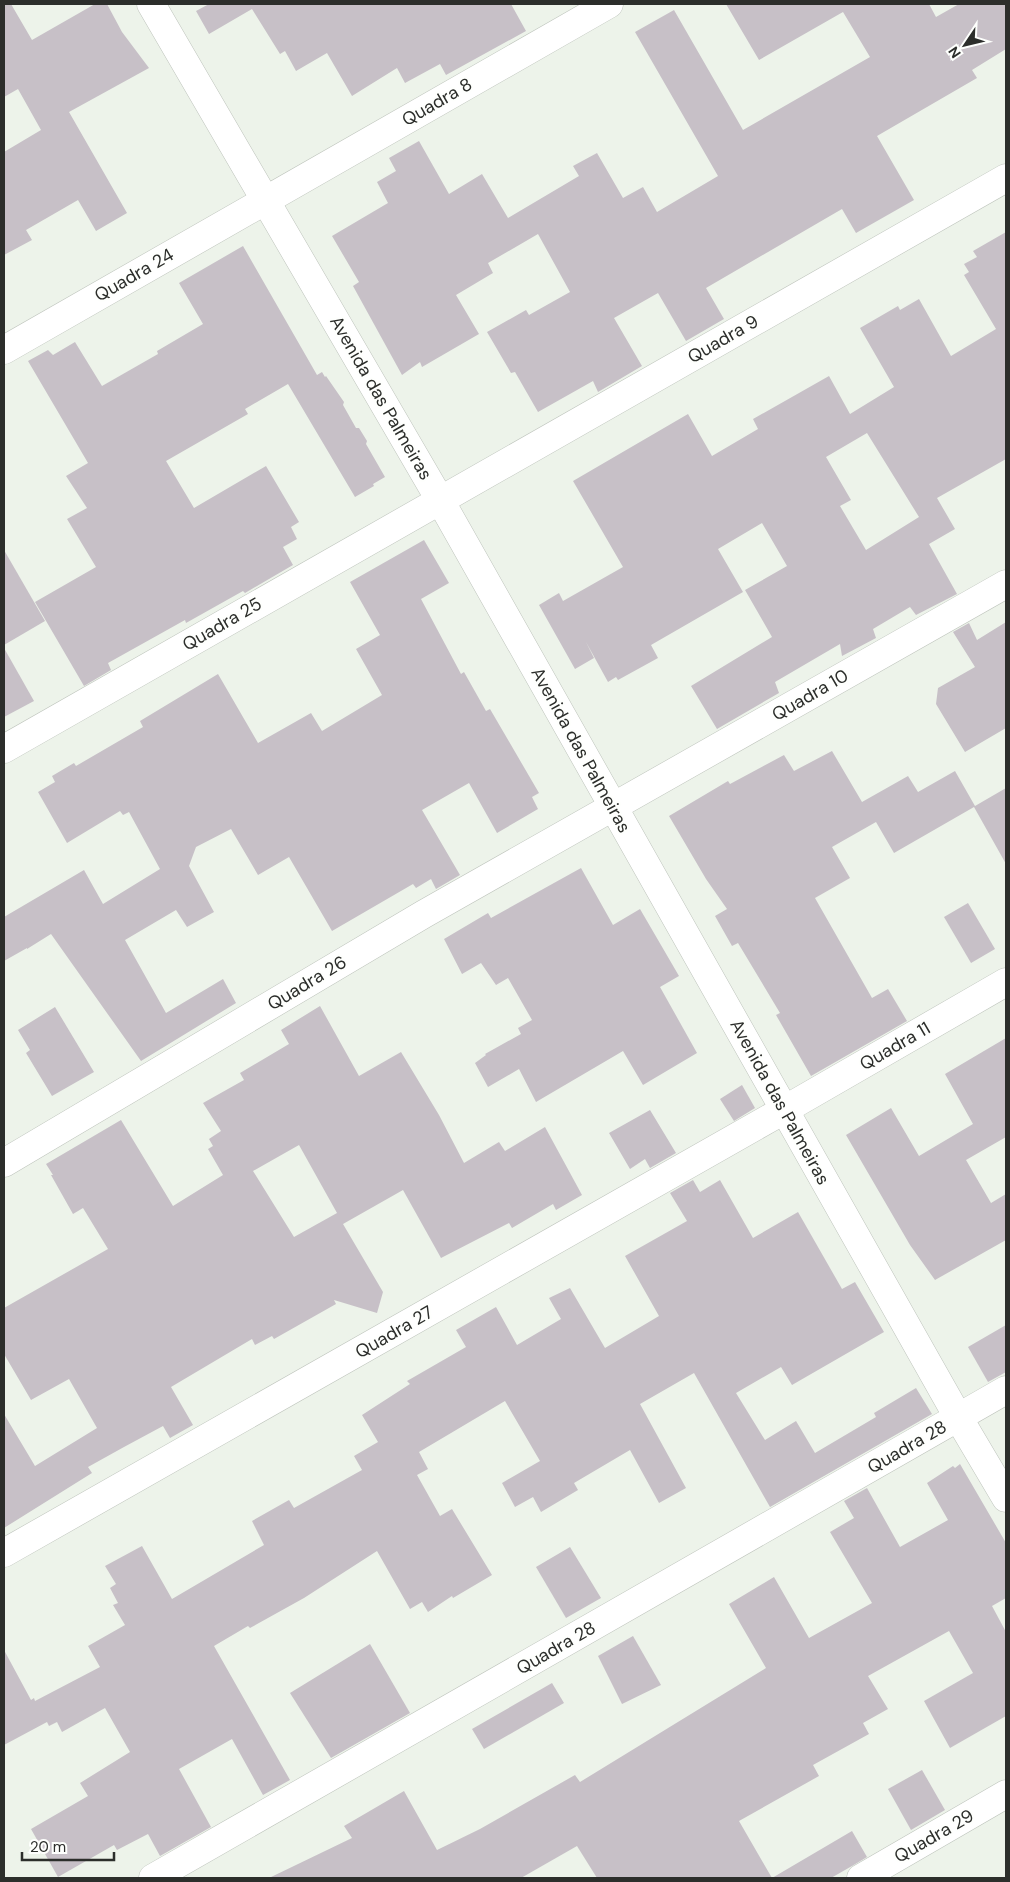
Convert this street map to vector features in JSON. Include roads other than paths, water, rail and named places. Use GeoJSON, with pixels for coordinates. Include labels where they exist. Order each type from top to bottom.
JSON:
{"type":"FeatureCollection","features":[{"type":"Feature","properties":{"kind":"street","name":"Avenida das Palmeiras"},"geometry":{"type":"LineString","coordinates":[[151,4],[440,500],[958,1417],[1006,1498]]}},
{"type":"Feature","properties":{"kind":"street","name":"Quadra 8"},"geometry":{"type":"LineString","coordinates":[[265,200],[609,4]]}},
{"type":"Feature","properties":{"kind":"street","name":"Quadra 9"},"geometry":{"type":"LineString","coordinates":[[440,500],[1006,178]]}},
{"type":"Feature","properties":{"kind":"street","name":"Quadra 24"},"geometry":{"type":"LineString","coordinates":[[4,350],[265,200]]}},
{"type":"Feature","properties":{"kind":"street","name":"Quadra 25"},"geometry":{"type":"LineString","coordinates":[[4,749],[440,500]]}},
{"type":"Feature","properties":{"kind":"street","name":"Quadra 10"},"geometry":{"type":"LineString","coordinates":[[613,806],[1006,584]]}},
{"type":"Feature","properties":{"kind":"street","name":"Quadra 26"},"geometry":{"type":"LineString","coordinates":[[4,1163],[424,914],[613,806]]}},
{"type":"Feature","properties":{"kind":"street","name":"Quadra 11"},"geometry":{"type":"LineString","coordinates":[[784,1110],[1006,982]]}},
{"type":"Feature","properties":{"kind":"street","name":"Quadra 27"},"geometry":{"type":"LineString","coordinates":[[4,1553],[784,1110]]}},
{"type":"Feature","properties":{"kind":"street","name":"Quadra 28"},"geometry":{"type":"LineString","coordinates":[[153,1878],[1006,1390]]}},
{"type":"Feature","properties":{"kind":"street","name":"Quadra 29"},"geometry":{"type":"LineString","coordinates":[[861,1878],[1006,1794]]}}]}
